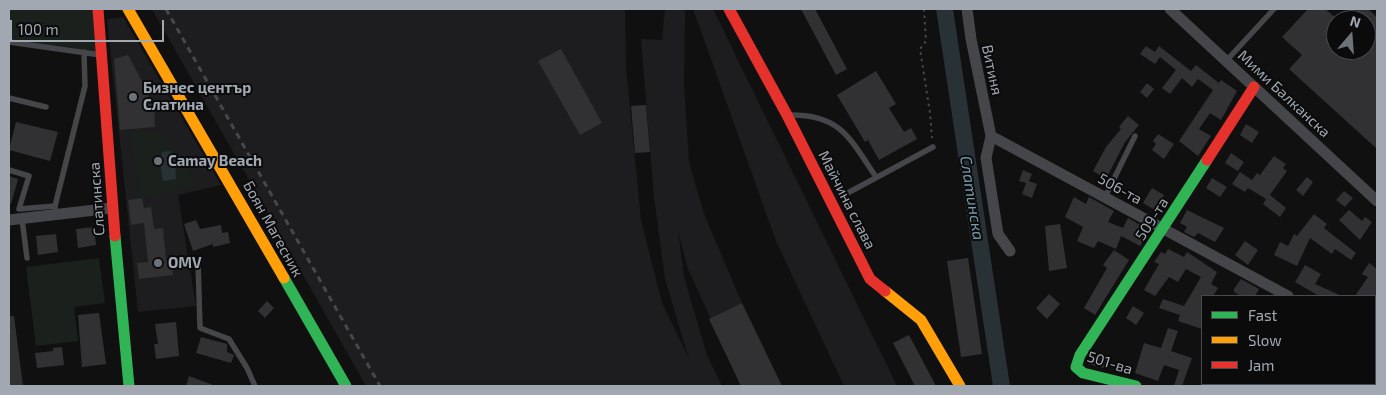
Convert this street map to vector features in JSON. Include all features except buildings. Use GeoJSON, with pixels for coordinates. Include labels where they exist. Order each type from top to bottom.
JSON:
{"type":"FeatureCollection","features":[{"type":"Feature","properties":{"kind":"street","name":"Слатинска"},"geometry":{"type":"LineString","coordinates":[[98,9],[103,55],[112,208],[128,386]]}},
{"type":"Feature","properties":{"kind":"street","name":"Боян Магесник"},"geometry":{"type":"LineString","coordinates":[[128,9],[346,386]]}},
{"type":"Feature","properties":{"kind":"street","name":"Майчина слава"},"geometry":{"type":"LineString","coordinates":[[729,9],[787,116],[870,279],[921,320],[950,366],[960,386]]}},
{"type":"Feature","properties":{"kind":"street","name":"Витиня"},"geometry":{"type":"LineString","coordinates":[[967,9],[970,39],[991,136]]}},
{"type":"Feature","properties":{"kind":"street","name":"Мими Балканска"},"geometry":{"type":"LineString","coordinates":[[1170,9],[1377,201]]}},
{"type":"Feature","properties":{"kind":"street","name":"509-та"},"geometry":{"type":"LineString","coordinates":[[1076,367],[1080,355],[1164,230],[1254,87]]}},
{"type":"Feature","properties":{"kind":"street","name":"506-та"},"geometry":{"type":"LineString","coordinates":[[991,136],[1286,295]]}},
{"type":"Feature","properties":{"kind":"street"},"geometry":{"type":"LineString","coordinates":[[991,136],[986,158],[998,234],[1010,251]]}},
{"type":"Feature","properties":{"kind":"street"},"geometry":{"type":"LineString","coordinates":[[9,220],[22,219],[55,210],[112,208]]}},
{"type":"Feature","properties":{"kind":"street","name":"501-ва"},"geometry":{"type":"LineString","coordinates":[[1076,367],[1083,374],[1136,386]]}},
{"type":"Feature","properties":{"kind":"lane"},"geometry":{"type":"LineString","coordinates":[[1226,61],[1274,9]]}},
{"type":"Feature","properties":{"kind":"lane"},"geometry":{"type":"LineString","coordinates":[[9,42],[103,55]]}},
{"type":"Feature","properties":{"kind":"lane"},"geometry":{"type":"LineString","coordinates":[[9,170],[29,176],[19,209],[55,210],[85,86],[84,52]]}},
{"type":"Feature","properties":{"kind":"lane"},"geometry":{"type":"LineString","coordinates":[[9,98],[46,107]]}},
{"type":"Feature","properties":{"kind":"lane"},"geometry":{"type":"LineString","coordinates":[[787,116],[811,115],[830,122],[846,134],[876,177]]}},
{"type":"Feature","properties":{"kind":"lane"},"geometry":{"type":"LineString","coordinates":[[1105,197],[1136,136]]}},
{"type":"Feature","properties":{"kind":"lane"},"geometry":{"type":"LineString","coordinates":[[844,195],[932,147]]}},
{"type":"Feature","properties":{"kind":"lane"},"geometry":{"type":"LineString","coordinates":[[22,219],[27,258]]}},
{"type":"Feature","properties":{"kind":"lane"},"geometry":{"type":"LineString","coordinates":[[198,261],[200,328],[229,339],[247,368],[255,386]]}},
{"type":"Feature","properties":{"kind":"path"},"geometry":{"type":"LineString","coordinates":[[924,9],[926,41],[920,49],[930,113],[932,147]]}},
{"type":"Feature","properties":{"kind":"shaded area"},"geometry":{"type":"Polygon","coordinates":[[[9,9],[98,9],[103,55],[9,42],[9,9]]]}},
{"type":"Feature","properties":{"kind":"shaded area"},"geometry":{"type":"Polygon","coordinates":[[[152,9],[625,9],[626,67],[641,220],[662,303],[689,359],[665,279],[654,197],[641,39],[662,40],[665,9],[685,9],[684,86],[689,162],[704,214],[742,303],[711,319],[688,269],[678,231],[684,277],[707,355],[722,386],[366,386],[152,9]]]}},
{"type":"Feature","properties":{"kind":"shaded area"},"geometry":{"type":"Polygon","coordinates":[[[693,9],[713,9],[897,386],[844,386],[776,241],[693,9]]]}},
{"type":"Feature","properties":{"kind":"shaded area"},"geometry":{"type":"Polygon","coordinates":[[[123,17],[221,185],[178,195],[196,306],[138,312],[107,19],[123,17]]]}},
{"type":"Feature","properties":{"kind":"shaded area","name":"Camay Beach"},"geometry":{"type":"Polygon","coordinates":[[[162,131],[199,187],[140,198],[131,135],[162,131]]]}},
{"type":"Feature","properties":{"kind":"shaded area"},"geometry":{"type":"Polygon","coordinates":[[[99,258],[105,303],[74,307],[78,341],[36,346],[26,267],[99,258]]]}},
{"type":"Feature","properties":{"kind":"water"},"geometry":{"type":"Polygon","coordinates":[[[936,9],[953,9],[1010,386],[993,386],[936,9]]]}},
{"type":"Feature","properties":{"kind":"water"},"geometry":{"type":"Polygon","coordinates":[[[171,151],[175,159],[176,179],[163,181],[160,162],[162,152],[171,151]]]}},
{"type":"Feature","properties":{"kind":"railway"},"geometry":{"type":"LineString","coordinates":[[166,9],[380,386]]}},
{"type":"Feature","properties":{"kind":"traffic: fast"},"geometry":{"type":"LineString","coordinates":[[1136,386],[1083,373],[1076,367],[1080,355],[1207,160]]}},
{"type":"Feature","properties":{"kind":"traffic: fast"},"geometry":{"type":"LineString","coordinates":[[115,236],[129,386]]}},
{"type":"Feature","properties":{"kind":"traffic: fast"},"geometry":{"type":"LineString","coordinates":[[284,278],[346,386]]}},
{"type":"Feature","properties":{"kind":"traffic: slow"},"geometry":{"type":"LineString","coordinates":[[128,9],[284,278]]}},
{"type":"Feature","properties":{"kind":"traffic: slow"},"geometry":{"type":"LineString","coordinates":[[885,291],[921,320],[960,386]]}},
{"type":"Feature","properties":{"kind":"traffic: jam"},"geometry":{"type":"LineString","coordinates":[[98,9],[115,236]]}},
{"type":"Feature","properties":{"kind":"traffic: jam"},"geometry":{"type":"LineString","coordinates":[[729,9],[787,115],[870,279],[885,291]]}},
{"type":"Feature","properties":{"kind":"traffic: jam"},"geometry":{"type":"LineString","coordinates":[[1207,160],[1254,87]]}},
{"type":"Feature","properties":{"kind":"place","name":"Бизнес център Слатина"},"geometry":{"type":"Point","coordinates":[133,97]}},
{"type":"Feature","properties":{"kind":"place","name":"Camay Beach"},"geometry":{"type":"Point","coordinates":[158,161]}},
{"type":"Feature","properties":{"kind":"place","name":"OMV"},"geometry":{"type":"Point","coordinates":[158,263]}}]}
